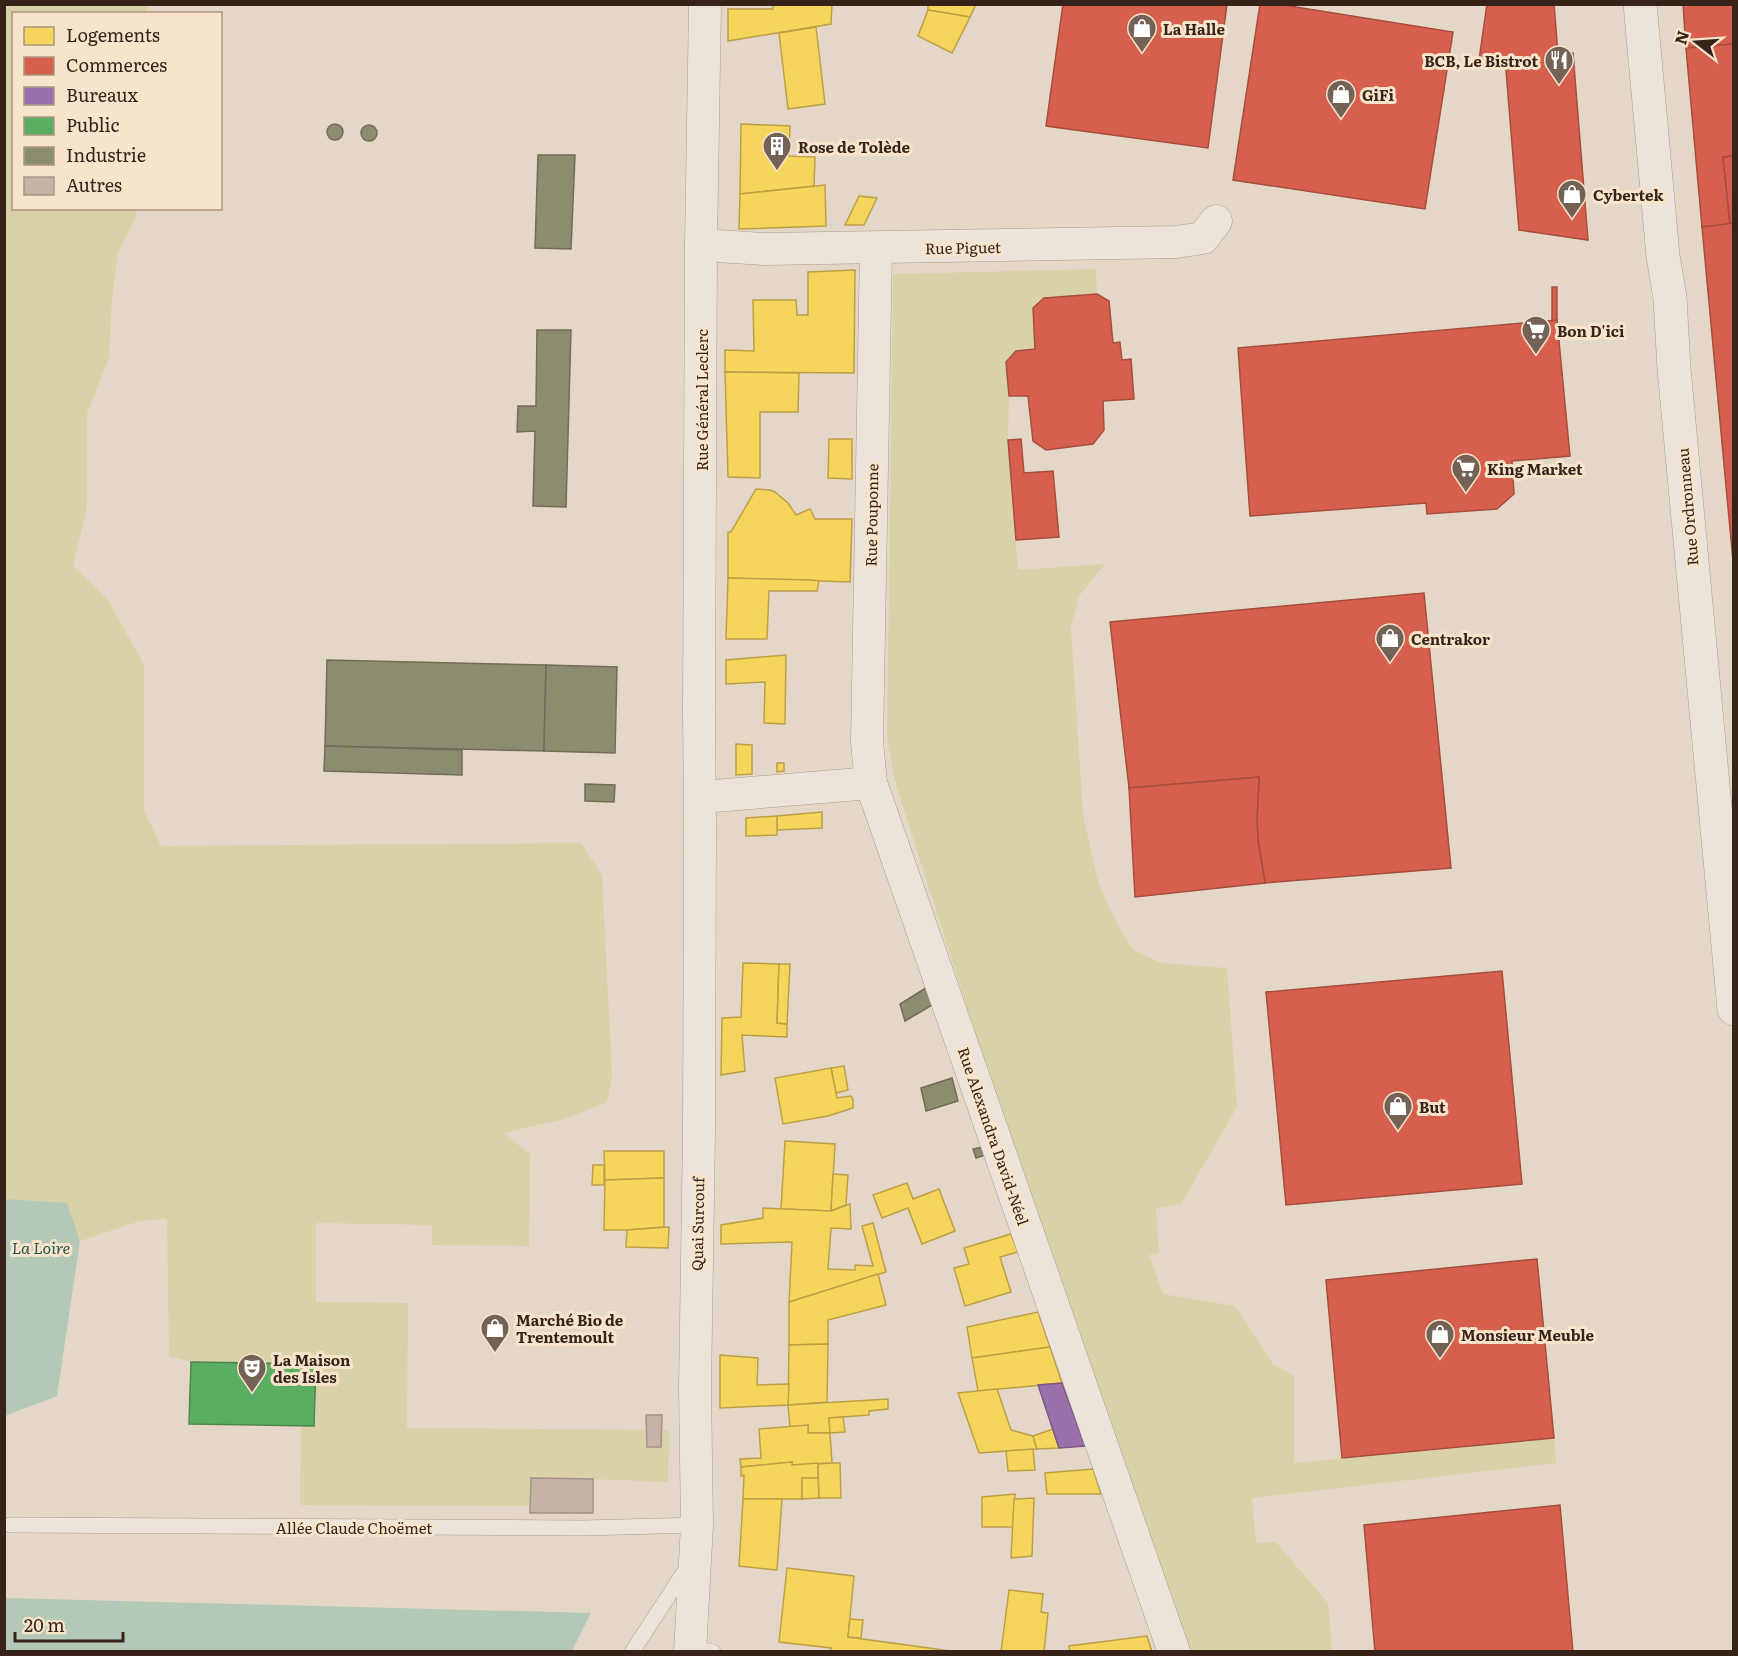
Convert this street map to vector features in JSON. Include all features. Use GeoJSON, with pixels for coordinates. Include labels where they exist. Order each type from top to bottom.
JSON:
{"type":"FeatureCollection","features":[{"type":"Feature","properties":{"kind":"street","name":"Rue Général Leclerc"},"geometry":{"type":"LineString","coordinates":[[700,796],[701,245],[705,4]]}},
{"type":"Feature","properties":{"kind":"street","name":"Rue Ordronneau"},"geometry":{"type":"LineString","coordinates":[[1640,4],[1663,256],[1670,298],[1674,369],[1725,824],[1734,1009]]}},
{"type":"Feature","properties":{"kind":"street","name":"Rue Piguet"},"geometry":{"type":"LineString","coordinates":[[701,245],[765,249],[1176,242],[1203,238],[1216,221]]}},
{"type":"Feature","properties":{"kind":"street","name":"Rue Pouponne"},"geometry":{"type":"LineString","coordinates":[[871,783],[867,742],[876,248]]}},
{"type":"Feature","properties":{"kind":"street"},"geometry":{"type":"LineString","coordinates":[[700,796],[871,783]]}},
{"type":"Feature","properties":{"kind":"street","name":"Rue Alexandra David-Néel"},"geometry":{"type":"LineString","coordinates":[[871,783],[1174,1652]]}},
{"type":"Feature","properties":{"kind":"street","name":"Quai Surcouf"},"geometry":{"type":"LineString","coordinates":[[698,1650],[695,1556],[697,1525],[695,1388],[700,796]]}},
{"type":"Feature","properties":{"kind":"lane","name":"Allée Claude Choëmet"},"geometry":{"type":"LineString","coordinates":[[10,1525],[584,1528],[697,1525]]}},
{"type":"Feature","properties":{"kind":"lane"},"geometry":{"type":"LineString","coordinates":[[632,1652],[695,1556]]}},
{"type":"Feature","properties":{"kind":"shaded area"},"geometry":{"type":"Polygon","coordinates":[[[4,5],[147,5],[147,12],[12,12],[12,210],[136,210],[136,217],[118,253],[112,298],[109,358],[87,414],[87,507],[73,566],[108,600],[144,665],[144,811],[161,846],[581,843],[602,875],[612,1076],[607,1102],[565,1119],[503,1133],[530,1154],[529,1246],[432,1245],[432,1225],[316,1223],[316,1302],[408,1303],[407,1428],[669,1430],[668,1482],[531,1478],[531,1506],[300,1505],[301,1426],[314,1426],[316,1364],[191,1362],[169,1356],[167,1219],[140,1221],[80,1241],[5,1221],[4,5]]]}},
{"type":"Feature","properties":{"kind":"shaded area"},"geometry":{"type":"Polygon","coordinates":[[[1096,269],[1097,294],[1044,298],[1033,308],[1035,349],[1016,351],[1006,362],[1009,396],[1008,440],[1018,570],[1105,564],[1079,596],[1071,627],[1083,815],[1098,882],[1116,922],[1133,950],[1161,963],[1227,968],[1237,1107],[1181,1204],[1156,1208],[1159,1253],[1149,1255],[1163,1294],[1235,1306],[1273,1364],[1294,1376],[1294,1463],[1554,1438],[1556,1463],[1252,1498],[1256,1543],[1276,1542],[1328,1603],[1332,1651],[1190,1651],[1073,1327],[1000,1109],[895,781],[887,738],[893,274],[1096,269]]]}},
{"type":"Feature","properties":{"kind":"water","name":"La Loire"},"geometry":{"type":"Polygon","coordinates":[[[5,1199],[67,1203],[80,1241],[57,1396],[5,1416],[5,1199]]]}},
{"type":"Feature","properties":{"kind":"water"},"geometry":{"type":"Polygon","coordinates":[[[5,1597],[591,1613],[572,1651],[5,1652],[5,1597]]]}},
{"type":"Feature","properties":{"kind":"building: Logements"},"geometry":{"type":"Polygon","coordinates":[[[773,4],[832,4],[831,24],[728,41],[728,9],[773,9],[773,4]]]}},
{"type":"Feature","properties":{"kind":"building: Logements"},"geometry":{"type":"Polygon","coordinates":[[[928,4],[976,4],[970,17],[928,10],[928,4]]]}},
{"type":"Feature","properties":{"kind":"building: Logements"},"geometry":{"type":"Polygon","coordinates":[[[928,10],[970,17],[952,53],[918,36],[928,10]]]}},
{"type":"Feature","properties":{"kind":"building: Logements"},"geometry":{"type":"Polygon","coordinates":[[[816,27],[825,104],[788,109],[779,33],[816,27]]]}},
{"type":"Feature","properties":{"kind":"building: Logements","name":"Rose de Tolède"},"geometry":{"type":"Polygon","coordinates":[[[741,124],[790,126],[789,156],[815,157],[814,186],[740,194],[741,124]]]}},
{"type":"Feature","properties":{"kind":"building: Logements"},"geometry":{"type":"Polygon","coordinates":[[[825,185],[826,226],[739,229],[740,194],[825,185]]]}},
{"type":"Feature","properties":{"kind":"building: Logements"},"geometry":{"type":"Polygon","coordinates":[[[859,196],[877,198],[864,225],[845,225],[859,196]]]}},
{"type":"Feature","properties":{"kind":"building: Logements"},"geometry":{"type":"Polygon","coordinates":[[[855,270],[854,373],[725,372],[725,350],[754,351],[753,300],[796,300],[797,315],[808,315],[808,272],[855,270]]]}},
{"type":"Feature","properties":{"kind":"building: Logements"},"geometry":{"type":"Polygon","coordinates":[[[725,372],[799,373],[798,412],[760,412],[760,478],[728,477],[725,372]]]}},
{"type":"Feature","properties":{"kind":"building: Logements"},"geometry":{"type":"Polygon","coordinates":[[[829,439],[852,439],[852,479],[828,478],[829,439]]]}},
{"type":"Feature","properties":{"kind":"building: Logements"},"geometry":{"type":"Polygon","coordinates":[[[756,489],[775,492],[788,503],[796,515],[810,509],[815,519],[852,519],[850,582],[728,578],[728,532],[731,532],[756,489]]]}},
{"type":"Feature","properties":{"kind":"building: Logements"},"geometry":{"type":"Polygon","coordinates":[[[728,578],[819,581],[817,591],[769,591],[767,639],[726,639],[728,578]]]}},
{"type":"Feature","properties":{"kind":"building: Logements"},"geometry":{"type":"Polygon","coordinates":[[[786,655],[785,724],[764,723],[765,682],[726,684],[726,660],[786,655]]]}},
{"type":"Feature","properties":{"kind":"building: Logements"},"geometry":{"type":"Polygon","coordinates":[[[736,744],[752,745],[752,774],[736,775],[736,744]]]}},
{"type":"Feature","properties":{"kind":"building: Logements"},"geometry":{"type":"Polygon","coordinates":[[[777,763],[784,763],[784,771],[777,772],[777,763]]]}},
{"type":"Feature","properties":{"kind":"building: Logements"},"geometry":{"type":"Polygon","coordinates":[[[822,812],[822,828],[777,830],[777,816],[822,812]]]}},
{"type":"Feature","properties":{"kind":"building: Logements"},"geometry":{"type":"Polygon","coordinates":[[[777,816],[777,835],[746,836],[746,818],[777,816]]]}},
{"type":"Feature","properties":{"kind":"building: Logements"},"geometry":{"type":"Polygon","coordinates":[[[743,963],[779,964],[777,1023],[787,1024],[787,1037],[742,1035],[745,1071],[721,1075],[722,1018],[741,1017],[743,963]]]}},
{"type":"Feature","properties":{"kind":"building: Logements"},"geometry":{"type":"Polygon","coordinates":[[[779,964],[790,964],[787,1024],[777,1023],[779,964]]]}},
{"type":"Feature","properties":{"kind":"building: Logements"},"geometry":{"type":"Polygon","coordinates":[[[844,1066],[848,1090],[836,1093],[831,1068],[844,1066]]]}},
{"type":"Feature","properties":{"kind":"building: Logements"},"geometry":{"type":"Polygon","coordinates":[[[831,1068],[837,1098],[851,1096],[853,1108],[828,1116],[783,1124],[775,1078],[831,1068]]]}},
{"type":"Feature","properties":{"kind":"building: Logements"},"geometry":{"type":"Polygon","coordinates":[[[785,1141],[835,1144],[831,1211],[781,1209],[785,1141]]]}},
{"type":"Feature","properties":{"kind":"building: Logements"},"geometry":{"type":"Polygon","coordinates":[[[604,1151],[664,1151],[664,1178],[605,1180],[604,1151]]]}},
{"type":"Feature","properties":{"kind":"building: Logements"},"geometry":{"type":"Polygon","coordinates":[[[593,1165],[604,1165],[604,1185],[592,1185],[593,1165]]]}},
{"type":"Feature","properties":{"kind":"building: Logements"},"geometry":{"type":"Polygon","coordinates":[[[833,1174],[848,1175],[846,1205],[831,1211],[833,1174]]]}},
{"type":"Feature","properties":{"kind":"building: Logements"},"geometry":{"type":"Polygon","coordinates":[[[664,1178],[664,1227],[604,1230],[605,1180],[664,1178]]]}},
{"type":"Feature","properties":{"kind":"building: Logements"},"geometry":{"type":"Polygon","coordinates":[[[907,1183],[913,1199],[939,1189],[955,1231],[922,1244],[908,1208],[882,1218],[873,1195],[907,1183]]]}},
{"type":"Feature","properties":{"kind":"building: Logements"},"geometry":{"type":"Polygon","coordinates":[[[850,1204],[851,1229],[831,1228],[828,1269],[855,1270],[855,1265],[873,1266],[862,1226],[873,1223],[886,1272],[789,1302],[792,1242],[721,1244],[721,1225],[763,1218],[763,1208],[831,1211],[850,1204]]]}},
{"type":"Feature","properties":{"kind":"building: Logements"},"geometry":{"type":"Polygon","coordinates":[[[669,1227],[668,1248],[626,1247],[627,1230],[669,1227]]]}},
{"type":"Feature","properties":{"kind":"building: Logements"},"geometry":{"type":"Polygon","coordinates":[[[1011,1234],[1018,1252],[1000,1257],[1011,1292],[965,1306],[954,1268],[969,1264],[964,1248],[1011,1234]]]}},
{"type":"Feature","properties":{"kind":"building: Logements"},"geometry":{"type":"Polygon","coordinates":[[[878,1274],[886,1305],[828,1320],[828,1344],[789,1345],[789,1302],[878,1274]]]}},
{"type":"Feature","properties":{"kind":"building: Logements"},"geometry":{"type":"Polygon","coordinates":[[[1038,1312],[1050,1347],[972,1358],[967,1327],[1038,1312]]]}},
{"type":"Feature","properties":{"kind":"building: Logements"},"geometry":{"type":"Polygon","coordinates":[[[828,1344],[827,1402],[788,1405],[789,1345],[828,1344]]]}},
{"type":"Feature","properties":{"kind":"building: Logements"},"geometry":{"type":"Polygon","coordinates":[[[1050,1347],[1062,1383],[978,1391],[972,1358],[1050,1347]]]}},
{"type":"Feature","properties":{"kind":"building: Logements"},"geometry":{"type":"Polygon","coordinates":[[[720,1355],[758,1358],[757,1385],[789,1384],[788,1405],[720,1408],[720,1355]]]}},
{"type":"Feature","properties":{"kind":"building: Logements"},"geometry":{"type":"Polygon","coordinates":[[[997,1389],[1011,1430],[1033,1436],[1037,1449],[979,1453],[958,1393],[997,1389]]]}},
{"type":"Feature","properties":{"kind":"building: Logements"},"geometry":{"type":"Polygon","coordinates":[[[888,1399],[888,1409],[869,1411],[869,1415],[829,1418],[830,1433],[808,1433],[808,1425],[790,1427],[788,1405],[888,1399]]]}},
{"type":"Feature","properties":{"kind":"building: Logements"},"geometry":{"type":"Polygon","coordinates":[[[843,1417],[845,1432],[830,1433],[829,1418],[843,1417]]]}},
{"type":"Feature","properties":{"kind":"building: Logements"},"geometry":{"type":"Polygon","coordinates":[[[808,1425],[808,1433],[830,1433],[832,1463],[792,1465],[792,1462],[741,1467],[740,1459],[761,1458],[759,1429],[808,1425]]]}},
{"type":"Feature","properties":{"kind":"building: Logements"},"geometry":{"type":"Polygon","coordinates":[[[1053,1429],[1059,1448],[1037,1449],[1033,1436],[1053,1429]]]}},
{"type":"Feature","properties":{"kind":"building: Logements"},"geometry":{"type":"Polygon","coordinates":[[[1033,1449],[1035,1470],[1008,1471],[1006,1451],[1033,1449]]]}},
{"type":"Feature","properties":{"kind":"building: Logements"},"geometry":{"type":"Polygon","coordinates":[[[792,1462],[792,1465],[818,1463],[818,1478],[802,1478],[802,1499],[743,1499],[744,1475],[741,1476],[741,1467],[792,1462]]]}},
{"type":"Feature","properties":{"kind":"building: Logements"},"geometry":{"type":"Polygon","coordinates":[[[840,1463],[841,1498],[819,1498],[818,1464],[840,1463]]]}},
{"type":"Feature","properties":{"kind":"building: Logements"},"geometry":{"type":"Polygon","coordinates":[[[1093,1469],[1101,1494],[1047,1494],[1045,1473],[1093,1469]]]}},
{"type":"Feature","properties":{"kind":"building: Logements"},"geometry":{"type":"Polygon","coordinates":[[[802,1478],[818,1478],[819,1498],[802,1499],[802,1478]]]}},
{"type":"Feature","properties":{"kind":"building: Logements"},"geometry":{"type":"Polygon","coordinates":[[[1015,1494],[1013,1527],[982,1527],[982,1497],[1015,1494]]]}},
{"type":"Feature","properties":{"kind":"building: Logements"},"geometry":{"type":"Polygon","coordinates":[[[1034,1498],[1032,1556],[1011,1558],[1014,1499],[1034,1498]]]}},
{"type":"Feature","properties":{"kind":"building: Logements"},"geometry":{"type":"Polygon","coordinates":[[[743,1499],[782,1499],[777,1570],[739,1566],[743,1499]]]}},
{"type":"Feature","properties":{"kind":"building: Logements"},"geometry":{"type":"Polygon","coordinates":[[[787,1568],[854,1576],[848,1637],[958,1652],[831,1652],[831,1648],[779,1642],[787,1568]]]}},
{"type":"Feature","properties":{"kind":"building: Logements"},"geometry":{"type":"Polygon","coordinates":[[[1009,1590],[1043,1594],[1041,1612],[1048,1613],[1044,1652],[1001,1652],[1009,1590]]]}},
{"type":"Feature","properties":{"kind":"building: Logements"},"geometry":{"type":"Polygon","coordinates":[[[850,1619],[863,1620],[861,1638],[848,1637],[850,1619]]]}},
{"type":"Feature","properties":{"kind":"building: Logements"},"geometry":{"type":"Polygon","coordinates":[[[1147,1636],[1152,1652],[1070,1652],[1069,1646],[1147,1636]]]}},
{"type":"Feature","properties":{"kind":"building: Commerces"},"geometry":{"type":"Polygon","coordinates":[[[1063,4],[1227,4],[1208,148],[1046,126],[1063,4]]]}},
{"type":"Feature","properties":{"kind":"building: Commerces","name":"GiFi"},"geometry":{"type":"Polygon","coordinates":[[[1260,4],[1277,4],[1453,32],[1425,209],[1233,180],[1260,4]]]}},
{"type":"Feature","properties":{"kind":"building: Commerces"},"geometry":{"type":"Polygon","coordinates":[[[1487,4],[1554,4],[1558,54],[1573,53],[1588,240],[1519,230],[1505,58],[1479,60],[1487,4]]]}},
{"type":"Feature","properties":{"kind":"building: Commerces"},"geometry":{"type":"Polygon","coordinates":[[[1683,4],[1734,4],[1734,44],[1686,48],[1683,4]]]}},
{"type":"Feature","properties":{"kind":"building: Commerces"},"geometry":{"type":"Polygon","coordinates":[[[1734,44],[1734,156],[1723,157],[1730,224],[1702,227],[1686,48],[1734,44]]]}},
{"type":"Feature","properties":{"kind":"building: Commerces"},"geometry":{"type":"Polygon","coordinates":[[[1734,156],[1734,223],[1730,224],[1723,157],[1734,156]]]}},
{"type":"Feature","properties":{"kind":"building: Commerces"},"geometry":{"type":"Polygon","coordinates":[[[1734,223],[1734,572],[1702,227],[1734,223]]]}},
{"type":"Feature","properties":{"kind":"building: Commerces"},"geometry":{"type":"Polygon","coordinates":[[[1552,287],[1557,287],[1557,320],[1552,321],[1552,287]]]}},
{"type":"Feature","properties":{"kind":"building: Commerces"},"geometry":{"type":"Polygon","coordinates":[[[1097,294],[1109,301],[1113,343],[1120,342],[1122,360],[1131,359],[1134,399],[1103,401],[1104,430],[1093,444],[1046,450],[1033,441],[1028,396],[1009,396],[1006,362],[1016,351],[1035,349],[1033,308],[1044,298],[1097,294]]]}},
{"type":"Feature","properties":{"kind":"building: Commerces"},"geometry":{"type":"Polygon","coordinates":[[[1557,320],[1570,456],[1512,461],[1514,494],[1497,509],[1427,514],[1426,503],[1250,516],[1238,348],[1557,320]]]}},
{"type":"Feature","properties":{"kind":"building: Commerces"},"geometry":{"type":"Polygon","coordinates":[[[1021,439],[1024,473],[1053,471],[1059,537],[1016,540],[1008,440],[1021,439]]]}},
{"type":"Feature","properties":{"kind":"building: Commerces"},"geometry":{"type":"Polygon","coordinates":[[[1424,593],[1451,868],[1265,883],[1258,840],[1259,777],[1129,788],[1110,622],[1424,593]]]}},
{"type":"Feature","properties":{"kind":"building: Commerces"},"geometry":{"type":"Polygon","coordinates":[[[1259,777],[1258,840],[1265,883],[1135,897],[1129,788],[1259,777]]]}},
{"type":"Feature","properties":{"kind":"building: Commerces","name":"But"},"geometry":{"type":"Polygon","coordinates":[[[1502,971],[1522,1184],[1286,1205],[1266,992],[1502,971]]]}},
{"type":"Feature","properties":{"kind":"building: Commerces","name":"Monsieur Meuble"},"geometry":{"type":"Polygon","coordinates":[[[1537,1259],[1554,1438],[1342,1458],[1326,1280],[1537,1259]]]}},
{"type":"Feature","properties":{"kind":"building: Commerces"},"geometry":{"type":"Polygon","coordinates":[[[1560,1505],[1573,1652],[1375,1652],[1364,1525],[1560,1505]]]}},
{"type":"Feature","properties":{"kind":"building: Bureaux"},"geometry":{"type":"Polygon","coordinates":[[[1062,1383],[1085,1446],[1059,1448],[1038,1385],[1062,1383]]]}},
{"type":"Feature","properties":{"kind":"building: Public","name":"La Maison des Isles"},"geometry":{"type":"Polygon","coordinates":[[[191,1362],[316,1364],[314,1426],[189,1424],[191,1362]]]}},
{"type":"Feature","properties":{"kind":"building: Industrie"},"geometry":{"type":"Polygon","coordinates":[[[332,124],[338,124],[343,132],[341,138],[332,140],[327,135],[327,129],[332,124]]]}},
{"type":"Feature","properties":{"kind":"building: Industrie"},"geometry":{"type":"Polygon","coordinates":[[[366,125],[372,125],[377,133],[375,139],[366,141],[361,136],[361,130],[366,125]]]}},
{"type":"Feature","properties":{"kind":"building: Industrie"},"geometry":{"type":"Polygon","coordinates":[[[538,155],[575,155],[571,249],[535,248],[538,155]]]}},
{"type":"Feature","properties":{"kind":"building: Industrie"},"geometry":{"type":"Polygon","coordinates":[[[537,330],[571,330],[566,507],[533,506],[535,431],[517,432],[518,406],[536,406],[537,330]]]}},
{"type":"Feature","properties":{"kind":"building: Industrie"},"geometry":{"type":"Polygon","coordinates":[[[327,660],[546,665],[544,751],[325,746],[327,660]]]}},
{"type":"Feature","properties":{"kind":"building: Industrie"},"geometry":{"type":"Polygon","coordinates":[[[546,665],[617,667],[615,753],[544,751],[546,665]]]}},
{"type":"Feature","properties":{"kind":"building: Industrie"},"geometry":{"type":"Polygon","coordinates":[[[325,746],[462,750],[462,775],[324,771],[325,746]]]}},
{"type":"Feature","properties":{"kind":"building: Industrie"},"geometry":{"type":"Polygon","coordinates":[[[585,784],[615,785],[614,802],[585,801],[585,784]]]}},
{"type":"Feature","properties":{"kind":"building: Industrie"},"geometry":{"type":"Polygon","coordinates":[[[929,986],[934,1004],[905,1021],[900,1004],[929,986]]]}},
{"type":"Feature","properties":{"kind":"building: Industrie"},"geometry":{"type":"Polygon","coordinates":[[[952,1078],[958,1101],[926,1111],[921,1088],[952,1078]]]}},
{"type":"Feature","properties":{"kind":"building: Industrie"},"geometry":{"type":"Polygon","coordinates":[[[982,1147],[985,1155],[976,1158],[973,1149],[982,1147]]]}},
{"type":"Feature","properties":{"kind":"building: Autres"},"geometry":{"type":"Polygon","coordinates":[[[646,1415],[662,1415],[661,1447],[647,1447],[646,1415]]]}},
{"type":"Feature","properties":{"kind":"building: Autres"},"geometry":{"type":"Polygon","coordinates":[[[531,1478],[593,1479],[593,1513],[530,1513],[531,1478]]]}},
{"type":"Feature","properties":{"kind":"place","name":"La Halle"},"geometry":{"type":"Point","coordinates":[1142,54]}},
{"type":"Feature","properties":{"kind":"place","name":"BCB, Le Bistrot"},"geometry":{"type":"Point","coordinates":[1559,86]}},
{"type":"Feature","properties":{"kind":"place","name":"GiFi"},"geometry":{"type":"Point","coordinates":[1341,120]}},
{"type":"Feature","properties":{"kind":"place","name":"Rose de Tolède"},"geometry":{"type":"Point","coordinates":[777,172]}},
{"type":"Feature","properties":{"kind":"place","name":"Cybertek"},"geometry":{"type":"Point","coordinates":[1572,220]}},
{"type":"Feature","properties":{"kind":"place","name":"Bon D'ici"},"geometry":{"type":"Point","coordinates":[1536,356]}},
{"type":"Feature","properties":{"kind":"place","name":"King Market"},"geometry":{"type":"Point","coordinates":[1466,494]}},
{"type":"Feature","properties":{"kind":"place","name":"Centrakor"},"geometry":{"type":"Point","coordinates":[1390,664]}},
{"type":"Feature","properties":{"kind":"place","name":"But"},"geometry":{"type":"Point","coordinates":[1398,1132]}},
{"type":"Feature","properties":{"kind":"place","name":"Marché Bio de Trentemoult"},"geometry":{"type":"Point","coordinates":[495,1354]}},
{"type":"Feature","properties":{"kind":"place","name":"Monsieur Meuble"},"geometry":{"type":"Point","coordinates":[1440,1360]}},
{"type":"Feature","properties":{"kind":"place","name":"La Maison des Isles"},"geometry":{"type":"Point","coordinates":[252,1394]}}]}
